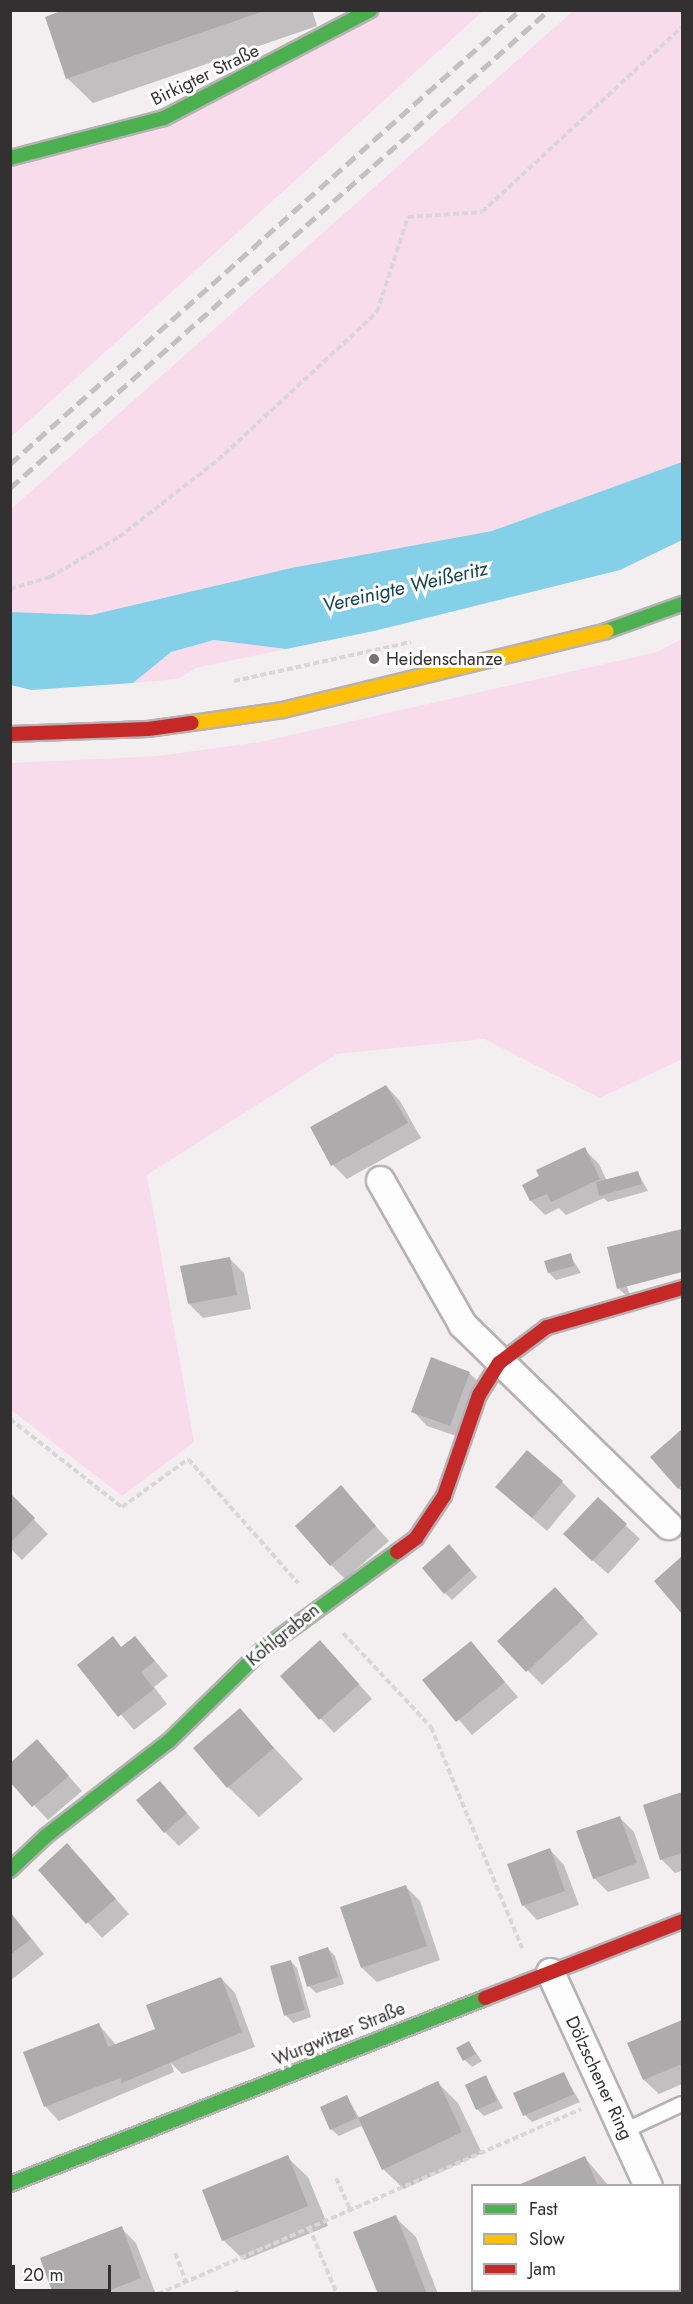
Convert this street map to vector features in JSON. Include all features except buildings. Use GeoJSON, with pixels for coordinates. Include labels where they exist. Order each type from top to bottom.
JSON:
{"type":"FeatureCollection","features":[{"type":"Feature","properties":{"kind":"street","name":"Birkigter Straße"},"geometry":{"type":"LineString","coordinates":[[10,158],[164,118],[371,10]]}},
{"type":"Feature","properties":{"kind":"street"},"geometry":{"type":"LineString","coordinates":[[10,734],[148,729],[283,710],[588,637],[682,604]]}},
{"type":"Feature","properties":{"kind":"street"},"geometry":{"type":"LineString","coordinates":[[380,1180],[462,1324],[499,1363],[668,1525]]}},
{"type":"Feature","properties":{"kind":"street","name":"Kohlgraben"},"geometry":{"type":"LineString","coordinates":[[10,1870],[45,1836],[169,1741],[224,1684],[318,1606],[416,1538],[444,1496],[479,1395],[499,1363],[547,1327],[682,1288]]}},
{"type":"Feature","properties":{"kind":"street","name":"Wurgwitzer Straße"},"geometry":{"type":"LineString","coordinates":[[10,2184],[682,1921]]}},
{"type":"Feature","properties":{"kind":"street","name":"Dölzschener Ring"},"geometry":{"type":"LineString","coordinates":[[550,1972],[647,2184]]}},
{"type":"Feature","properties":{"kind":"lane"},"geometry":{"type":"LineString","coordinates":[[624,2131],[682,2104]]}},
{"type":"Feature","properties":{"kind":"path"},"geometry":{"type":"LineString","coordinates":[[10,589],[50,578],[119,537],[218,460],[377,312],[408,217],[482,213],[682,27]]}},
{"type":"Feature","properties":{"kind":"path"},"geometry":{"type":"LineString","coordinates":[[225,684],[414,641]]}},
{"type":"Feature","properties":{"kind":"path"},"geometry":{"type":"LineString","coordinates":[[10,1419],[122,1508],[188,1459],[318,1606],[431,1727],[524,1951]]}},
{"type":"Feature","properties":{"kind":"path"},"geometry":{"type":"LineString","coordinates":[[158,2294],[609,2097]]}},
{"type":"Feature","properties":{"kind":"path"},"geometry":{"type":"LineString","coordinates":[[336,2178],[350,2209]]}},
{"type":"Feature","properties":{"kind":"path"},"geometry":{"type":"LineString","coordinates":[[309,2227],[337,2294]]}},
{"type":"Feature","properties":{"kind":"path"},"geometry":{"type":"LineString","coordinates":[[175,2253],[186,2282]]}},
{"type":"Feature","properties":{"kind":"shaded area"},"geometry":{"type":"Polygon","coordinates":[[[371,11],[483,11],[11,437],[11,158],[164,118],[371,11]]]}},
{"type":"Feature","properties":{"kind":"shaded area"},"geometry":{"type":"Polygon","coordinates":[[[573,11],[682,11],[682,462],[492,531],[291,568],[91,615],[11,612],[10,510],[573,11]]]}},
{"type":"Feature","properties":{"kind":"shaded area"},"geometry":{"type":"Polygon","coordinates":[[[682,639],[682,1059],[600,1098],[484,1039],[337,1054],[147,1175],[194,1442],[122,1496],[11,1410],[11,763],[158,756],[260,742],[657,652],[682,639]]]}},
{"type":"Feature","properties":{"kind":"shaded area"},"geometry":{"type":"Polygon","coordinates":[[[214,640],[286,649],[196,668],[178,679],[133,683],[171,652],[214,640]]]}},
{"type":"Feature","properties":{"kind":"water","name":"Vereinigte Weißeritz"},"geometry":{"type":"Polygon","coordinates":[[[682,462],[682,540],[620,570],[374,631],[286,649],[214,640],[171,652],[133,683],[31,690],[11,685],[11,612],[91,615],[291,568],[492,531],[682,462]]]}},
{"type":"Feature","properties":{"kind":"railway"},"geometry":{"type":"LineString","coordinates":[[10,464],[520,10]]}},
{"type":"Feature","properties":{"kind":"railway"},"geometry":{"type":"LineString","coordinates":[[10,488],[549,10]]}},
{"type":"Feature","properties":{"kind":"traffic: fast"},"geometry":{"type":"LineString","coordinates":[[10,158],[164,118],[371,10]]}},
{"type":"Feature","properties":{"kind":"traffic: fast"},"geometry":{"type":"LineString","coordinates":[[606,631],[682,604]]}},
{"type":"Feature","properties":{"kind":"traffic: fast"},"geometry":{"type":"LineString","coordinates":[[10,1870],[46,1836],[169,1741],[262,1650],[397,1552]]}},
{"type":"Feature","properties":{"kind":"traffic: fast"},"geometry":{"type":"LineString","coordinates":[[10,2184],[485,1998]]}},
{"type":"Feature","properties":{"kind":"traffic: slow"},"geometry":{"type":"LineString","coordinates":[[192,723],[283,710],[606,631]]}},
{"type":"Feature","properties":{"kind":"traffic: jam"},"geometry":{"type":"LineString","coordinates":[[10,734],[148,729],[192,723]]}},
{"type":"Feature","properties":{"kind":"traffic: jam"},"geometry":{"type":"LineString","coordinates":[[397,1552],[416,1538],[444,1496],[479,1395],[499,1363],[547,1327],[682,1288]]}},
{"type":"Feature","properties":{"kind":"traffic: jam"},"geometry":{"type":"LineString","coordinates":[[485,1998],[682,1921]]}},
{"type":"Feature","properties":{"kind":"place","name":"Heidenschanze"},"geometry":{"type":"Point","coordinates":[374,659]}}]}
